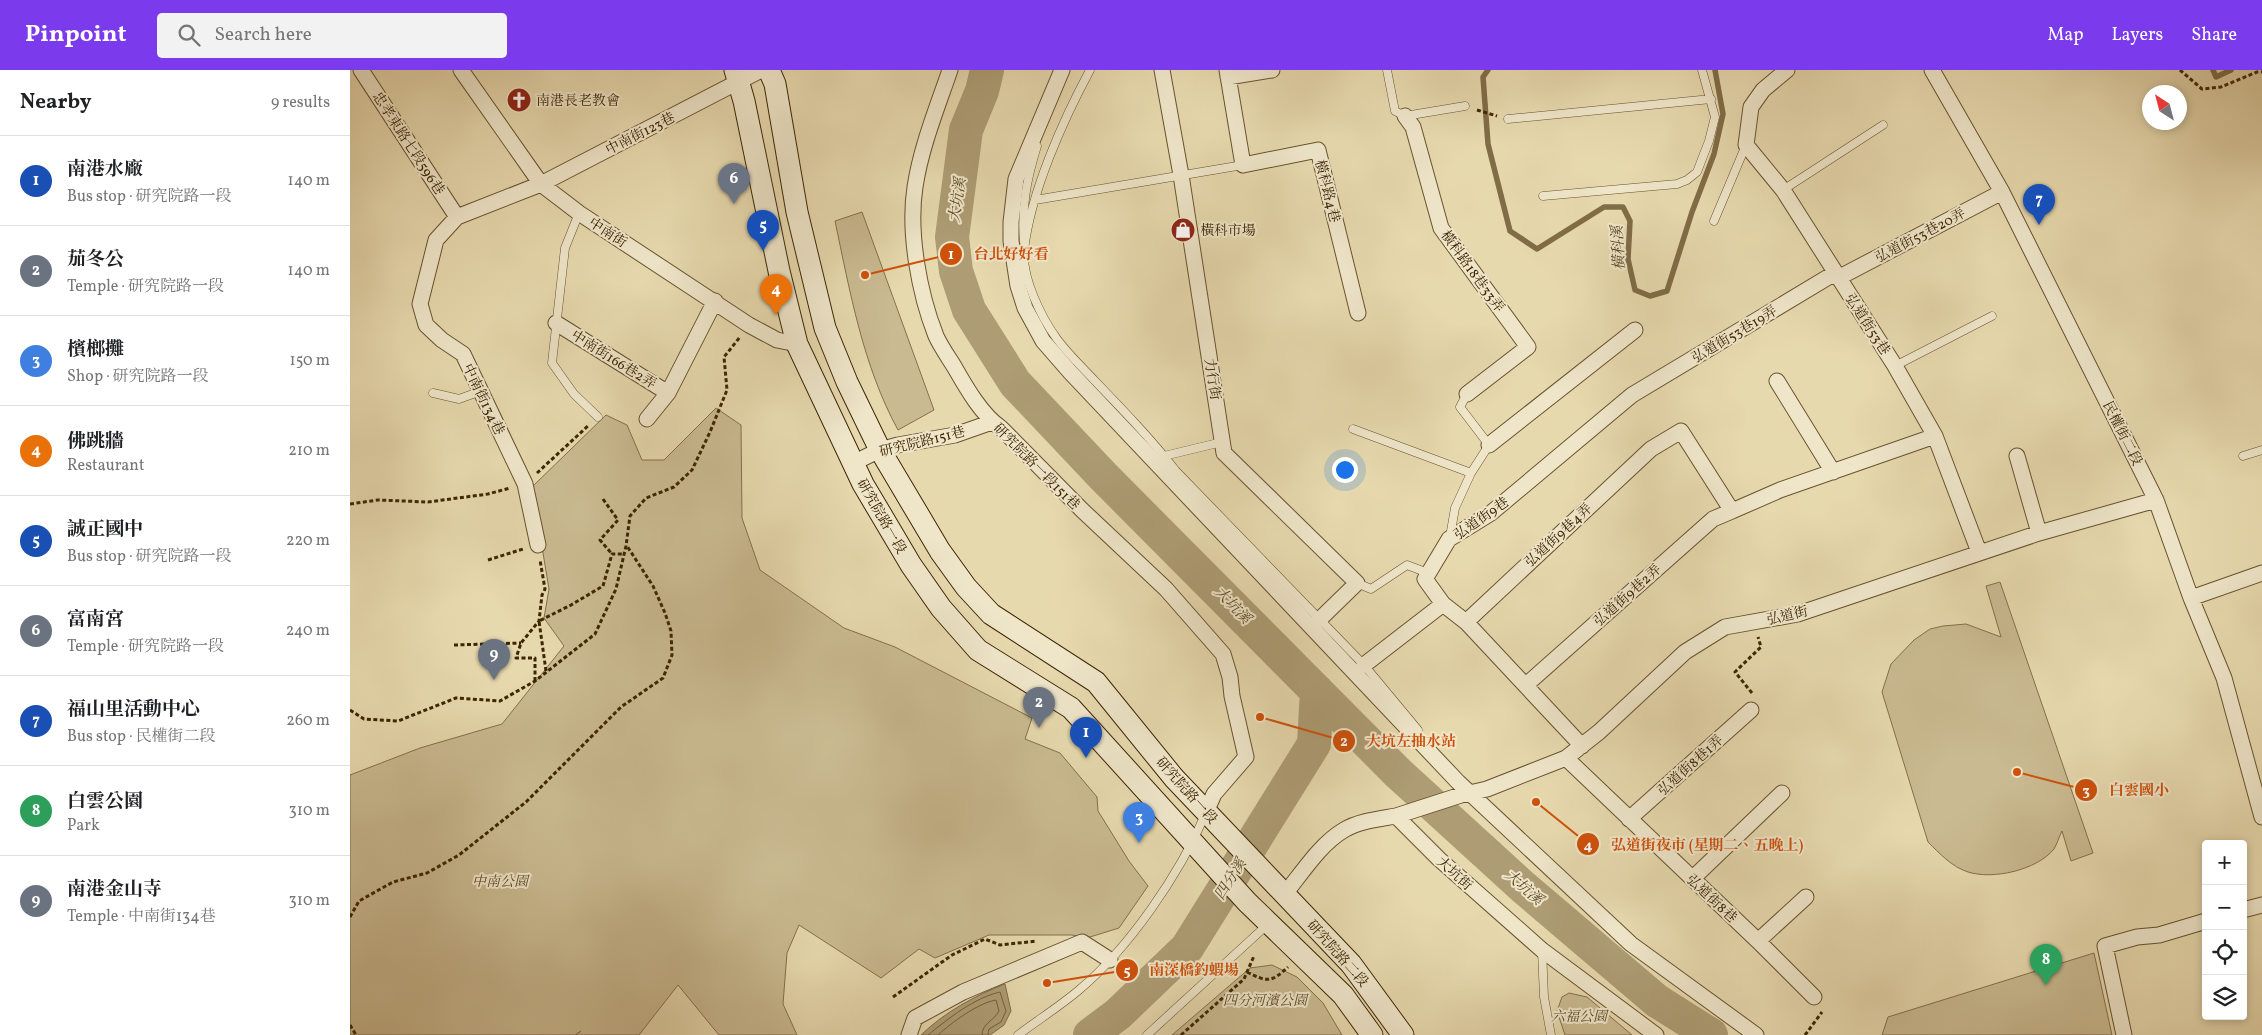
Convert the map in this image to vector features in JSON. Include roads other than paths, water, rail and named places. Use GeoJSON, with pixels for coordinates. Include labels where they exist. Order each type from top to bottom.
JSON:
{"type":"FeatureCollection","features":[{"type":"Feature","properties":{"kind":"main road","name":"研究院路一段"},"geometry":{"type":"LineString","coordinates":[[769,70],[775,84],[806,250],[825,328],[847,382],[880,450],[940,551],[966,587],[991,614],[1096,682],[1174,778],[1266,876]]}},
{"type":"Feature","properties":{"kind":"main road","name":"研究院路一段"},"geometry":{"type":"LineString","coordinates":[[737,76],[779,271],[797,344],[853,463],[911,565],[941,608],[978,650],[1070,708],[1247,902]]}},
{"type":"Feature","properties":{"kind":"main road","name":"研究院路二段"},"geometry":{"type":"LineString","coordinates":[[1266,876],[1351,964],[1403,1035]]}},
{"type":"Feature","properties":{"kind":"main road"},"geometry":{"type":"LineString","coordinates":[[1270,923],[1284,895]]}},
{"type":"Feature","properties":{"kind":"main road","name":"研究院路二段"},"geometry":{"type":"LineString","coordinates":[[1247,902],[1343,995],[1372,1035]]}},
{"type":"Feature","properties":{"kind":"street","name":"忠孝東路七段596巷"},"geometry":{"type":"LineString","coordinates":[[360,70],[457,217]]}},
{"type":"Feature","properties":{"kind":"street","name":"中南街"},"geometry":{"type":"LineString","coordinates":[[461,70],[541,184],[579,213],[749,325],[777,340],[797,344]]}},
{"type":"Feature","properties":{"kind":"street","name":"中南街123巷"},"geometry":{"type":"LineString","coordinates":[[541,184],[737,76],[761,70]]}},
{"type":"Feature","properties":{"kind":"street","name":"研究院路一段151巷"},"geometry":{"type":"LineString","coordinates":[[950,70],[925,145],[915,187],[914,234],[923,300],[937,338],[963,382],[992,422],[1001,428],[1082,510],[1166,589],[1223,654],[1230,678],[1232,696],[1246,757],[1214,794],[1206,812]]}},
{"type":"Feature","properties":{"kind":"street"},"geometry":{"type":"LineString","coordinates":[[1062,70],[1016,179],[1010,222],[1018,286],[1032,322],[1054,355],[1454,778],[1463,795],[1631,944],[1756,1035]]}},
{"type":"Feature","properties":{"kind":"street","name":"力行街"},"geometry":{"type":"LineString","coordinates":[[1162,70],[1181,175],[1224,454],[1357,583]]}},
{"type":"Feature","properties":{"kind":"street"},"geometry":{"type":"LineString","coordinates":[[1243,165],[1228,74],[1272,70]]}},
{"type":"Feature","properties":{"kind":"street"},"geometry":{"type":"LineString","coordinates":[[1746,145],[1751,107],[1763,90],[1787,70]]}},
{"type":"Feature","properties":{"kind":"street","name":"民權街二段"},"geometry":{"type":"LineString","coordinates":[[1932,70],[2002,192],[2156,500],[2191,598],[2224,678],[2262,817]]}},
{"type":"Feature","properties":{"kind":"street","name":"橫科路18巷33弄"},"geometry":{"type":"LineString","coordinates":[[1405,116],[1413,127],[1441,228],[1528,347],[1467,394]]}},
{"type":"Feature","properties":{"kind":"street","name":"弘道街53巷"},"geometry":{"type":"LineString","coordinates":[[1746,145],[1783,190],[1895,366],[1935,436],[1979,552]]}},
{"type":"Feature","properties":{"kind":"street","name":"橫科路4巷"},"geometry":{"type":"LineString","coordinates":[[1243,165],[1318,150],[1358,313]]}},
{"type":"Feature","properties":{"kind":"street","name":"中南街134巷"},"geometry":{"type":"LineString","coordinates":[[538,544],[524,484],[463,354],[442,340],[426,325],[420,304],[436,240],[457,217],[541,184]]}},
{"type":"Feature","properties":{"kind":"street","name":"弘道街53巷20弄"},"geometry":{"type":"LineString","coordinates":[[1837,275],[2002,192]]}},
{"type":"Feature","properties":{"kind":"street","name":"弘道街53巷19弄"},"geometry":{"type":"LineString","coordinates":[[1632,395],[1837,275]]}},
{"type":"Feature","properties":{"kind":"street"},"geometry":{"type":"LineString","coordinates":[[668,393],[715,301]]}},
{"type":"Feature","properties":{"kind":"street","name":"中南街166巷2弄"},"geometry":{"type":"LineString","coordinates":[[556,323],[668,393],[647,419]]}},
{"type":"Feature","properties":{"kind":"street"},"geometry":{"type":"LineString","coordinates":[[1489,445],[1635,330]]}},
{"type":"Feature","properties":{"kind":"street"},"geometry":{"type":"LineString","coordinates":[[1777,381],[1833,472]]}},
{"type":"Feature","properties":{"kind":"street","name":"弘道街9巷"},"geometry":{"type":"LineString","coordinates":[[1428,573],[1449,539],[1491,513],[1632,395]]}},
{"type":"Feature","properties":{"kind":"street","name":"研究院路151巷"},"geometry":{"type":"LineString","coordinates":[[853,463],[898,444],[955,435],[992,422]]}},
{"type":"Feature","properties":{"kind":"street","name":"弘道街9巷4弄"},"geometry":{"type":"LineString","coordinates":[[1466,622],[1650,449],[1682,431],[1732,511]]}},
{"type":"Feature","properties":{"kind":"street","name":"弘道街9巷2弄"},"geometry":{"type":"LineString","coordinates":[[1526,685],[1713,519],[1780,490],[1935,436]]}},
{"type":"Feature","properties":{"kind":"street"},"geometry":{"type":"LineString","coordinates":[[2017,456],[2039,533]]}},
{"type":"Feature","properties":{"kind":"street","name":"弘道街"},"geometry":{"type":"LineString","coordinates":[[1396,816],[1487,789],[1566,758],[1582,746],[1685,652],[1725,627],[1798,614],[1979,552],[2156,500]]}},
{"type":"Feature","properties":{"kind":"street"},"geometry":{"type":"LineString","coordinates":[[1428,573],[1425,578],[1443,604],[1466,622],[1582,746]]}},
{"type":"Feature","properties":{"kind":"street"},"geometry":{"type":"LineString","coordinates":[[2191,598],[2262,573]]}},
{"type":"Feature","properties":{"kind":"street"},"geometry":{"type":"LineString","coordinates":[[1320,620],[1357,583]]}},
{"type":"Feature","properties":{"kind":"street"},"geometry":{"type":"LineString","coordinates":[[1364,665],[1443,604]]}},
{"type":"Feature","properties":{"kind":"street","name":"弘道街8巷1弄"},"geometry":{"type":"LineString","coordinates":[[1629,819],[1751,710]]}},
{"type":"Feature","properties":{"kind":"street","name":"弘道街8巷"},"geometry":{"type":"LineString","coordinates":[[1566,758],[1814,997]]}},
{"type":"Feature","properties":{"kind":"street"},"geometry":{"type":"LineString","coordinates":[[1692,879],[1782,793]]}},
{"type":"Feature","properties":{"kind":"street"},"geometry":{"type":"LineString","coordinates":[[1284,895],[1322,848],[1344,830],[1364,822],[1396,816]]}},
{"type":"Feature","properties":{"kind":"street","name":"大坑街"},"geometry":{"type":"LineString","coordinates":[[1396,816],[1439,859],[1542,950],[1656,1035]]}},
{"type":"Feature","properties":{"kind":"street"},"geometry":{"type":"LineString","coordinates":[[1758,941],[1806,897]]}},
{"type":"Feature","properties":{"kind":"street"},"geometry":{"type":"LineString","coordinates":[[2247,909],[2262,905]]}},
{"type":"Feature","properties":{"kind":"street"},"geometry":{"type":"LineString","coordinates":[[2124,1035],[2105,946],[2137,937],[2159,935],[2202,921]]}},
{"type":"Feature","properties":{"kind":"street"},"geometry":{"type":"LineString","coordinates":[[909,1035],[915,1018],[963,992],[1082,942],[1110,960]]}},
{"type":"Feature","properties":{"kind":"lane"},"geometry":{"type":"LineString","coordinates":[[1024,252],[1035,200],[1067,113],[1090,70]]}},
{"type":"Feature","properties":{"kind":"lane"},"geometry":{"type":"LineString","coordinates":[[1387,70],[1395,111],[1405,116],[1465,106]]}},
{"type":"Feature","properties":{"kind":"lane"},"geometry":{"type":"LineString","coordinates":[[1544,196],[1677,184],[1687,180],[1697,172],[1710,141],[1715,117],[1702,70]]}},
{"type":"Feature","properties":{"kind":"lane"},"geometry":{"type":"LineString","coordinates":[[1508,119],[1710,98]]}},
{"type":"Feature","properties":{"kind":"lane"},"geometry":{"type":"LineString","coordinates":[[1047,106],[1021,217],[1029,281],[1048,327],[1067,351],[1176,471],[1364,665],[1408,717],[1454,778]]}},
{"type":"Feature","properties":{"kind":"lane"},"geometry":{"type":"LineString","coordinates":[[1783,190],[1883,125]]}},
{"type":"Feature","properties":{"kind":"lane"},"geometry":{"type":"LineString","coordinates":[[1714,220],[1746,145]]}},
{"type":"Feature","properties":{"kind":"lane"},"geometry":{"type":"LineString","coordinates":[[1035,200],[1243,165]]}},
{"type":"Feature","properties":{"kind":"lane"},"geometry":{"type":"LineString","coordinates":[[579,213],[565,248],[552,364],[574,394],[598,417]]}},
{"type":"Feature","properties":{"kind":"lane"},"geometry":{"type":"LineString","coordinates":[[1895,366],[1992,316]]}},
{"type":"Feature","properties":{"kind":"lane"},"geometry":{"type":"LineString","coordinates":[[433,393],[459,399],[481,391]]}},
{"type":"Feature","properties":{"kind":"lane"},"geometry":{"type":"LineString","coordinates":[[1449,539],[1455,508],[1471,473],[1489,445],[1460,406],[1467,394]]}},
{"type":"Feature","properties":{"kind":"lane"},"geometry":{"type":"LineString","coordinates":[[1353,429],[1471,473]]}},
{"type":"Feature","properties":{"kind":"lane"},"geometry":{"type":"LineString","coordinates":[[1164,456],[1222,442]]}},
{"type":"Feature","properties":{"kind":"lane"},"geometry":{"type":"LineString","coordinates":[[2243,456],[2262,450]]}},
{"type":"Feature","properties":{"kind":"lane"},"geometry":{"type":"LineString","coordinates":[[1357,583],[1371,589],[1407,565],[1428,573]]}},
{"type":"Feature","properties":{"kind":"lane"},"geometry":{"type":"LineString","coordinates":[[1018,1035],[1079,990],[1110,960],[1198,850],[1206,812]]}},
{"type":"Feature","properties":{"kind":"lane"},"geometry":{"type":"LineString","coordinates":[[1147,1035],[1270,923]]}},
{"type":"Feature","properties":{"kind":"lane"},"geometry":{"type":"LineString","coordinates":[[1542,950],[1544,997],[1550,1035]]}},
{"type":"Feature","properties":{"kind":"water"},"geometry":{"type":"Polygon","coordinates":[[[1005,984],[1011,1011],[1004,1025],[990,1035],[921,1035],[960,1005],[1005,984]]]}},
{"type":"Feature","properties":{"kind":"waterway","name":"大坑溪"},"geometry":{"type":"LineString","coordinates":[[987,70],[982,91],[966,130],[952,237],[956,271],[969,310],[1015,383],[1103,476],[1398,773],[1523,887],[1657,1001],[1711,1035]]}},
{"type":"Feature","properties":{"kind":"waterway","name":"橫科溪"},"geometry":{"type":"LineString","coordinates":[[1488,70],[1483,77],[1488,144],[1510,231],[1537,249],[1604,207],[1623,207],[1630,221],[1628,259],[1635,290],[1650,296],[1667,291],[1692,212],[1714,154],[1723,114],[1715,70]]}},
{"type":"Feature","properties":{"kind":"waterway","name":"橫科溪"},"geometry":{"type":"LineString","coordinates":[[2213,70],[2216,77],[2231,70]]}},
{"type":"Feature","properties":{"kind":"waterway","name":"四分溪"},"geometry":{"type":"LineString","coordinates":[[1090,1035],[1118,1014],[1187,948],[1314,744],[1317,691]]}},
{"type":"Feature","properties":{"kind":"place","name":"南港長老教會"},"geometry":{"type":"Point","coordinates":[519,100]}},
{"type":"Feature","properties":{"kind":"place","name":"富南宮"},"geometry":{"type":"Point","coordinates":[734,204]}},
{"type":"Feature","properties":{"kind":"place","name":"福山里活動中心"},"geometry":{"type":"Point","coordinates":[2039,225]}},
{"type":"Feature","properties":{"kind":"place","name":"橫科市場"},"geometry":{"type":"Point","coordinates":[1183,230]}},
{"type":"Feature","properties":{"kind":"place","name":"誠正國中"},"geometry":{"type":"Point","coordinates":[763,251]}},
{"type":"Feature","properties":{"kind":"place","name":"台北好好看"},"geometry":{"type":"Point","coordinates":[865,275]}},
{"type":"Feature","properties":{"kind":"place","name":"佛跳牆"},"geometry":{"type":"Point","coordinates":[776,315]}},
{"type":"Feature","properties":{"kind":"place","name":"南港金山寺"},"geometry":{"type":"Point","coordinates":[494,680]}},
{"type":"Feature","properties":{"kind":"place","name":"大坑左抽水站"},"geometry":{"type":"Point","coordinates":[1260,717]}},
{"type":"Feature","properties":{"kind":"place","name":"茄冬公"},"geometry":{"type":"Point","coordinates":[1039,728]}},
{"type":"Feature","properties":{"kind":"place","name":"南港水廠"},"geometry":{"type":"Point","coordinates":[1086,758]}},
{"type":"Feature","properties":{"kind":"place","name":"白雲國小"},"geometry":{"type":"Point","coordinates":[2017,772]}},
{"type":"Feature","properties":{"kind":"place","name":"弘道街夜市 (星期二、五晚上)"},"geometry":{"type":"Point","coordinates":[1536,802]}},
{"type":"Feature","properties":{"kind":"place","name":"檳榔攤"},"geometry":{"type":"Point","coordinates":[1139,843]}},
{"type":"Feature","properties":{"kind":"place","name":"南深橋釣蝦場"},"geometry":{"type":"Point","coordinates":[1047,983]}},
{"type":"Feature","properties":{"kind":"place","name":"白雲公園"},"geometry":{"type":"Point","coordinates":[2046,985]}},
{"type":"Feature","properties":{"kind":"park label","name":"中南公園"},"geometry":{"type":"Point","coordinates":[500,881]}},
{"type":"Feature","properties":{"kind":"park label","name":"四分河濱公園"},"geometry":{"type":"Point","coordinates":[1265,1000]}},
{"type":"Feature","properties":{"kind":"park label","name":"六福公園"},"geometry":{"type":"Point","coordinates":[1579,1016]}}]}
